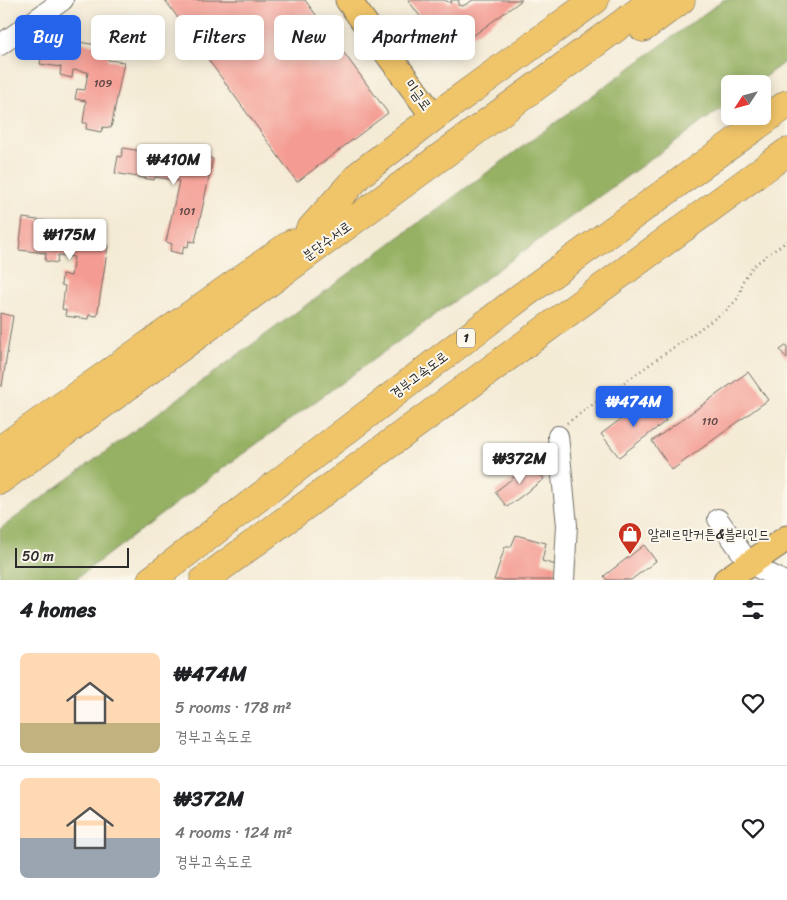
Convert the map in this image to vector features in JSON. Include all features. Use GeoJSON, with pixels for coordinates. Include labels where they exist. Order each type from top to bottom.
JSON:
{"type":"FeatureCollection","features":[{"type":"Feature","properties":{"kind":"highway"},"geometry":{"type":"LineString","coordinates":[[314,239],[360,174],[434,117],[595,0]]}},
{"type":"Feature","properties":{"kind":"highway","name":"분당수서로"},"geometry":{"type":"LineString","coordinates":[[0,480],[314,239],[482,115],[624,0]]}},
{"type":"Feature","properties":{"kind":"highway","name":"분당수서로"},"geometry":{"type":"LineString","coordinates":[[482,115],[654,0]]}},
{"type":"Feature","properties":{"kind":"highway"},"geometry":{"type":"LineString","coordinates":[[314,239],[387,214],[681,0]]}},
{"type":"Feature","properties":{"kind":"highway","name":"경부고속도로"},"geometry":{"type":"LineString","coordinates":[[151,580],[522,296],[787,104]]}},
{"type":"Feature","properties":{"kind":"highway"},"geometry":{"type":"LineString","coordinates":[[204,580],[787,152]]}},
{"type":"Feature","properties":{"kind":"highway","name":"분당수서로"},"geometry":{"type":"LineString","coordinates":[[0,450],[314,239]]}},
{"type":"Feature","properties":{"kind":"main road","name":"미금로"},"geometry":{"type":"LineString","coordinates":[[348,0],[434,117]]}},
{"type":"Feature","properties":{"kind":"main road"},"geometry":{"type":"LineString","coordinates":[[749,564],[787,522]]}},
{"type":"Feature","properties":{"kind":"main road"},"geometry":{"type":"LineString","coordinates":[[726,580],[787,538]]}},
{"type":"Feature","properties":{"kind":"main road"},"geometry":{"type":"LineString","coordinates":[[749,564],[787,548]]}},
{"type":"Feature","properties":{"kind":"street"},"geometry":{"type":"LineString","coordinates":[[0,46],[63,0]]}},
{"type":"Feature","properties":{"kind":"street"},"geometry":{"type":"LineString","coordinates":[[558,436],[567,525],[564,580]]}},
{"type":"Feature","properties":{"kind":"street"},"geometry":{"type":"LineString","coordinates":[[718,519],[749,564],[781,580]]}},
{"type":"Feature","properties":{"kind":"path"},"geometry":{"type":"LineString","coordinates":[[558,436],[568,422],[728,309],[739,297],[743,280],[752,266],[787,241]]}},
{"type":"Feature","properties":{"kind":"green space"},"geometry":{"type":"Polygon","coordinates":[[[723,0],[787,0],[787,60],[767,75],[721,75],[721,108],[219,471],[74,580],[0,580],[0,529],[723,0]]]}},
{"type":"Feature","properties":{"kind":"building"},"geometry":{"type":"Polygon","coordinates":[[[165,0],[305,0],[316,15],[274,15],[274,60],[344,60],[344,53],[388,113],[297,182],[209,60],[264,60],[264,15],[176,15],[165,0]]]}},
{"type":"Feature","properties":{"kind":"building"},"geometry":{"type":"Polygon","coordinates":[[[408,0],[444,0],[451,3],[451,0],[459,0],[458,5],[463,6],[473,0],[522,0],[475,34],[475,15],[419,15],[408,0]]]}},
{"type":"Feature","properties":{"kind":"building"},"geometry":{"type":"Polygon","coordinates":[[[81,42],[91,44],[91,60],[124,62],[111,128],[103,127],[101,132],[86,129],[87,123],[83,123],[86,101],[75,99],[77,89],[85,90],[88,72],[73,70],[72,78],[60,75],[61,67],[40,64],[41,60],[81,60],[81,42]]]}},
{"type":"Feature","properties":{"kind":"building"},"geometry":{"type":"Polygon","coordinates":[[[148,147],[183,154],[185,147],[209,152],[208,157],[213,159],[195,242],[189,241],[188,247],[184,246],[182,254],[170,251],[172,244],[166,242],[179,181],[155,177],[154,180],[115,173],[118,156],[121,157],[123,148],[147,152],[148,147]]]}},
{"type":"Feature","properties":{"kind":"building"},"geometry":{"type":"Polygon","coordinates":[[[23,218],[95,228],[92,243],[108,246],[97,316],[89,315],[88,319],[65,316],[66,310],[62,309],[65,286],[61,285],[62,274],[71,276],[74,257],[58,255],[57,263],[45,261],[46,253],[19,250],[23,218]]]}},
{"type":"Feature","properties":{"kind":"building"},"geometry":{"type":"Polygon","coordinates":[[[0,313],[13,316],[2,386],[0,386],[0,313]]]}},
{"type":"Feature","properties":{"kind":"building"},"geometry":{"type":"Polygon","coordinates":[[[787,345],[787,359],[780,350],[787,345]]]}},
{"type":"Feature","properties":{"kind":"building"},"geometry":{"type":"Polygon","coordinates":[[[748,372],[768,400],[672,470],[652,441],[748,372]]]}},
{"type":"Feature","properties":{"kind":"building"},"geometry":{"type":"Polygon","coordinates":[[[649,398],[666,421],[619,457],[601,434],[649,398]]]}},
{"type":"Feature","properties":{"kind":"building"},"geometry":{"type":"Polygon","coordinates":[[[532,463],[544,479],[507,507],[495,492],[532,463]]]}},
{"type":"Feature","properties":{"kind":"building"},"geometry":{"type":"Polygon","coordinates":[[[516,535],[546,543],[542,561],[556,565],[554,580],[494,580],[505,547],[511,547],[516,535]]]}},
{"type":"Feature","properties":{"kind":"building"},"geometry":{"type":"Polygon","coordinates":[[[644,545],[656,561],[631,580],[607,580],[604,576],[644,545]]]}},
{"type":"Feature","properties":{"kind":"place","name":"알레르만커튼&블라인드"},"geometry":{"type":"Point","coordinates":[630,555]}}]}
